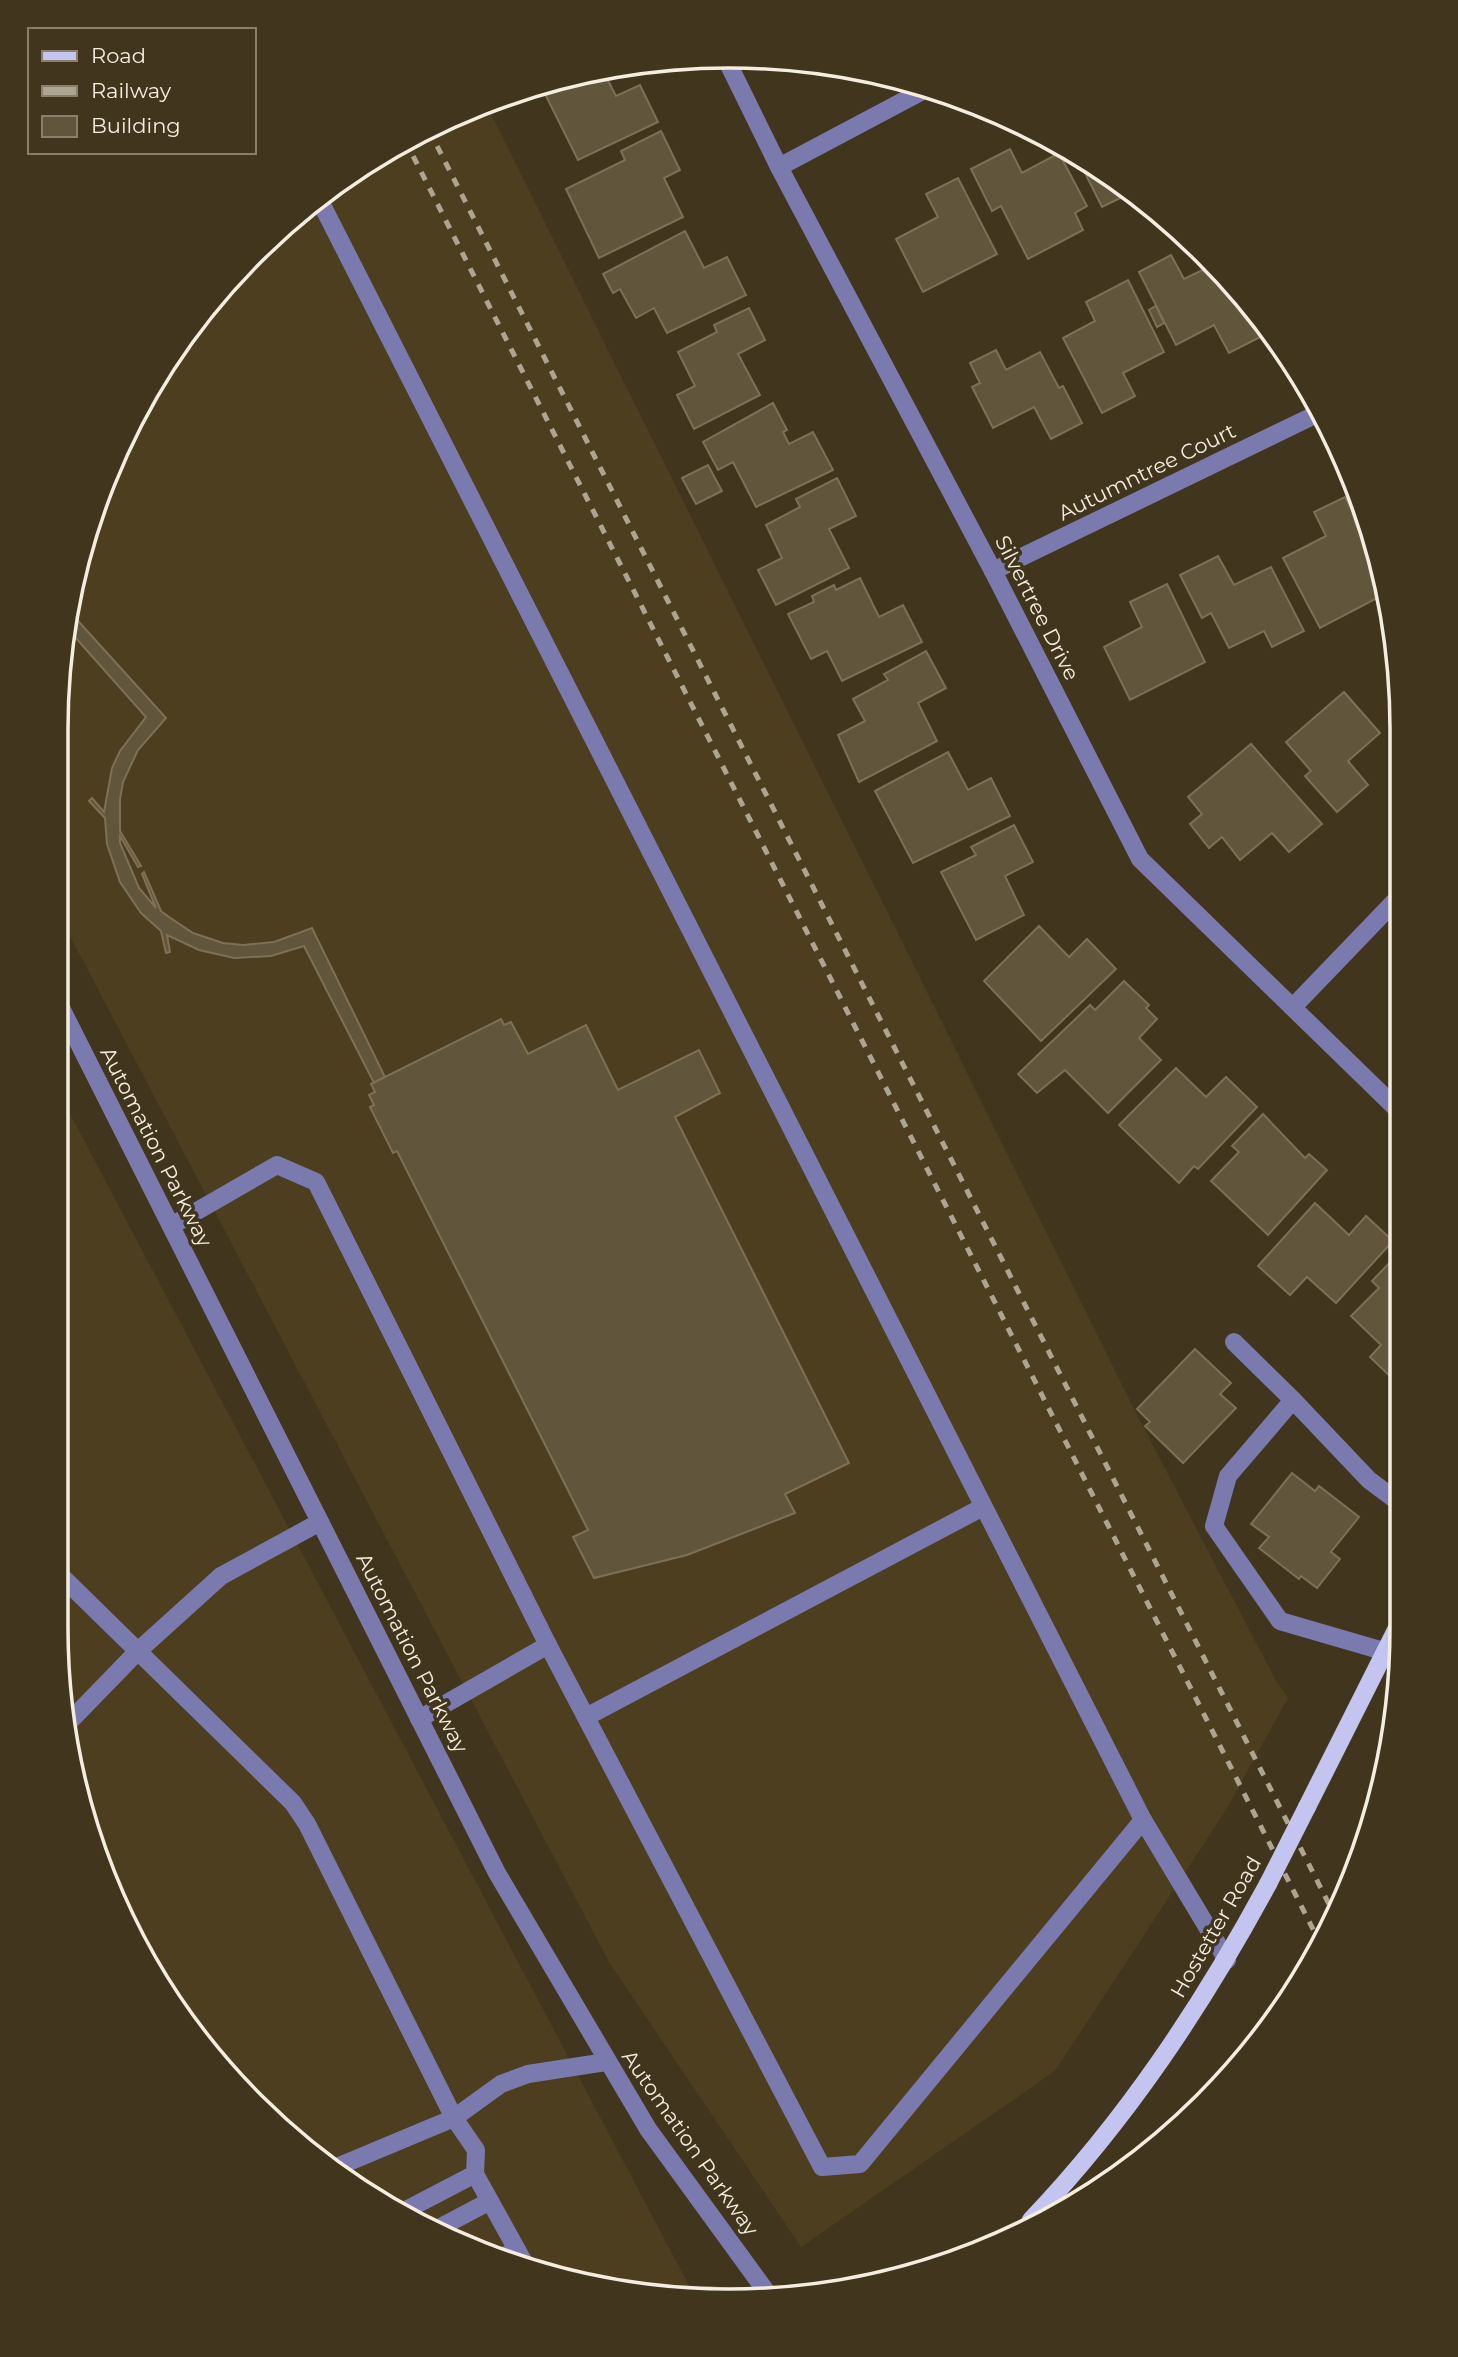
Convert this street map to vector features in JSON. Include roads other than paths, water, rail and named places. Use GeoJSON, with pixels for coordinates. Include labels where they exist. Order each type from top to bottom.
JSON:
{"type":"FeatureCollection","features":[{"type":"Feature","properties":{"kind":"main road","name":"Hostetter Road"},"geometry":{"type":"LineString","coordinates":[[1039,2211],[1104,2139],[1156,2071],[1227,1960],[1389,1656]]}},
{"type":"Feature","properties":{"kind":"street","name":"Silvertree Drive"},"geometry":{"type":"LineString","coordinates":[[730,68],[779,167],[993,571],[1140,859],[1390,1102]]}},
{"type":"Feature","properties":{"kind":"street"},"geometry":{"type":"LineString","coordinates":[[779,167],[914,95]]}},
{"type":"Feature","properties":{"kind":"street"},"geometry":{"type":"LineString","coordinates":[[323,208],[1143,1821],[1227,1960]]}},
{"type":"Feature","properties":{"kind":"street","name":"Autumntree Court"},"geometry":{"type":"LineString","coordinates":[[993,571],[1311,417]]}},
{"type":"Feature","properties":{"kind":"street"},"geometry":{"type":"LineString","coordinates":[[1293,1007],[1390,906]]}},
{"type":"Feature","properties":{"kind":"street","name":"Automation Parkway"},"geometry":{"type":"LineString","coordinates":[[68,1022],[497,1873],[606,2062],[648,2129],[763,2287]]}},
{"type":"Feature","properties":{"kind":"street"},"geometry":{"type":"LineString","coordinates":[[171,1226],[277,1165],[316,1182],[548,1645],[822,2167],[860,2164],[1143,1821]]}},
{"type":"Feature","properties":{"kind":"street"},"geometry":{"type":"LineString","coordinates":[[1234,1342],[1369,1480],[1390,1496]]}},
{"type":"Feature","properties":{"kind":"street"},"geometry":{"type":"LineString","coordinates":[[1293,1400],[1228,1476],[1214,1526],[1280,1621],[1329,1638],[1389,1652]]}},
{"type":"Feature","properties":{"kind":"street"},"geometry":{"type":"LineString","coordinates":[[586,1717],[983,1507]]}},
{"type":"Feature","properties":{"kind":"street"},"geometry":{"type":"LineString","coordinates":[[74,1716],[138,1651],[220,1576],[320,1522]]}},
{"type":"Feature","properties":{"kind":"street"},"geometry":{"type":"LineString","coordinates":[[68,1583],[293,1803],[307,1824],[454,2118],[476,2150],[475,2174],[520,2255]]}},
{"type":"Feature","properties":{"kind":"street"},"geometry":{"type":"LineString","coordinates":[[419,1719],[548,1645]]}},
{"type":"Feature","properties":{"kind":"street"},"geometry":{"type":"LineString","coordinates":[[343,2163],[454,2118],[501,2084],[528,2074],[606,2062]]}},
{"type":"Feature","properties":{"kind":"street"},"geometry":{"type":"LineString","coordinates":[[412,2207],[475,2174]]}},
{"type":"Feature","properties":{"kind":"street"},"geometry":{"type":"LineString","coordinates":[[445,2225],[490,2202]]}},
{"type":"Feature","properties":{"kind":"street"},"geometry":{"type":"LineString","coordinates":[[512,2252],[517,2250]]}},
{"type":"Feature","properties":{"kind":"railway"},"geometry":{"type":"LineString","coordinates":[[433,138],[1329,1904]]}},
{"type":"Feature","properties":{"kind":"railway"},"geometry":{"type":"LineString","coordinates":[[410,151],[1315,1933]]}}]}
